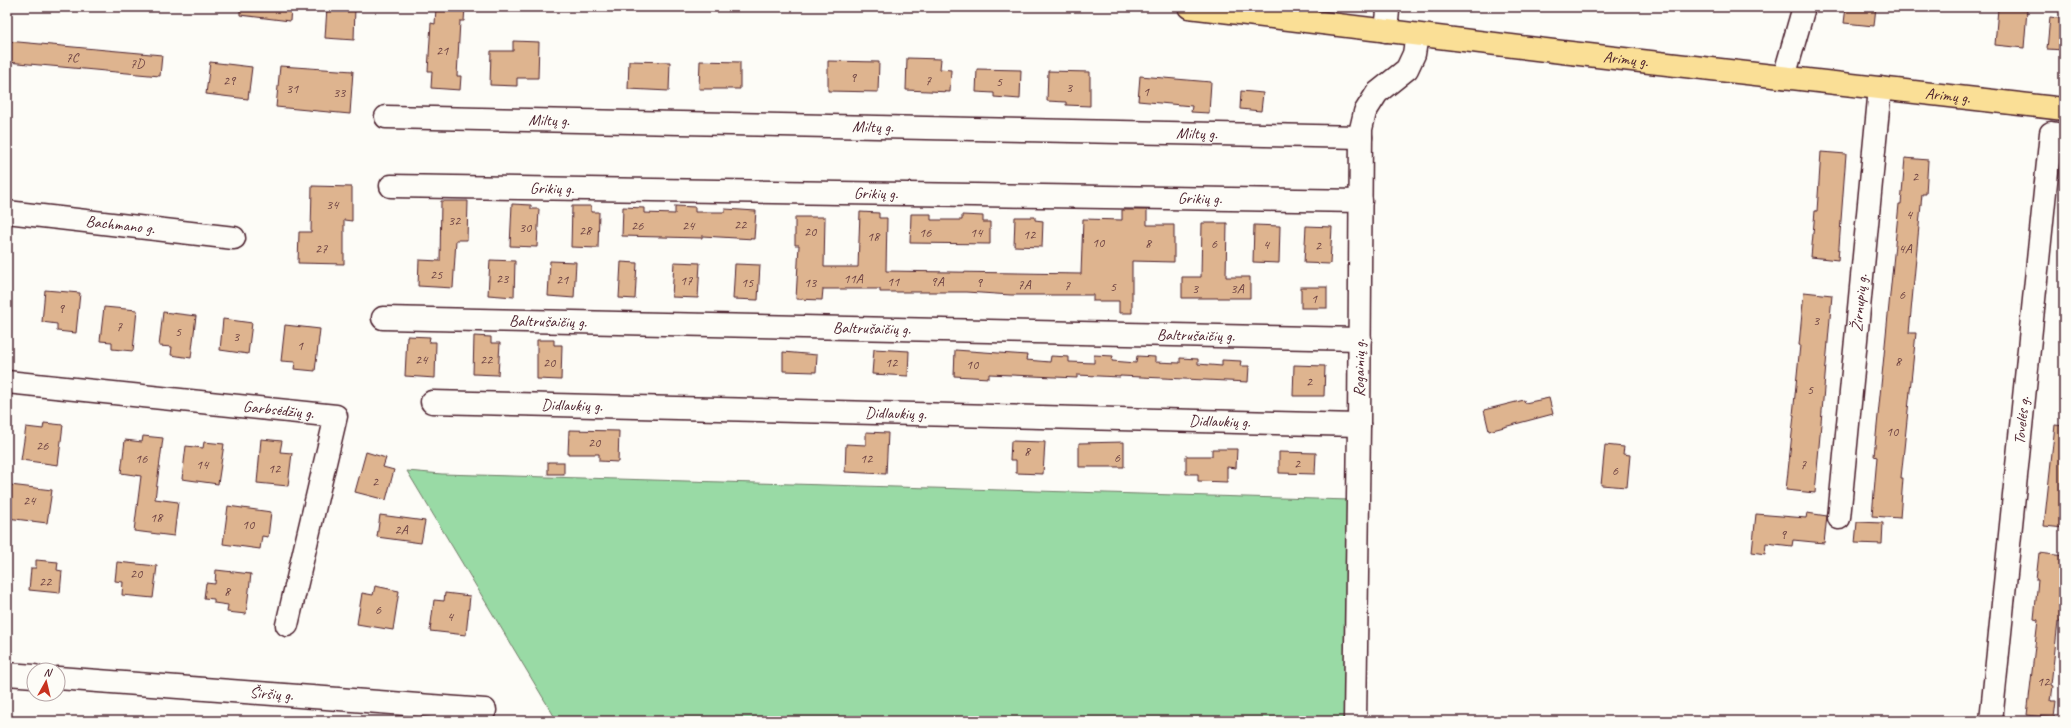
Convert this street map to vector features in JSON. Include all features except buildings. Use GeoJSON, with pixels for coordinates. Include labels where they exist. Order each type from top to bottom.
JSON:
{"type":"FeatureCollection","features":[{"type":"Feature","properties":{"kind":"main road","name":"Arimų g."},"geometry":{"type":"LineString","coordinates":[[1189,7],[1418,35],[2064,109]]}},
{"type":"Feature","properties":{"kind":"street"},"geometry":{"type":"LineString","coordinates":[[1386,7],[1388,11],[1386,31]]}},
{"type":"Feature","properties":{"kind":"street"},"geometry":{"type":"LineString","coordinates":[[1784,77],[1804,7]]}},
{"type":"Feature","properties":{"kind":"street","name":"Rogainių g."},"geometry":{"type":"LineString","coordinates":[[1355,721],[1360,425],[1361,136],[1365,112],[1377,93],[1407,69],[1414,54],[1418,35]]}},
{"type":"Feature","properties":{"kind":"street","name":"Žirnupių g."},"geometry":{"type":"LineString","coordinates":[[1840,518],[1880,88]]}},
{"type":"Feature","properties":{"kind":"street","name":"Miltų g."},"geometry":{"type":"LineString","coordinates":[[386,116],[1361,136]]}},
{"type":"Feature","properties":{"kind":"street","name":"Tovelės g."},"geometry":{"type":"LineString","coordinates":[[1992,721],[2051,133],[2064,135]]}},
{"type":"Feature","properties":{"kind":"street","name":"Grikių g."},"geometry":{"type":"LineString","coordinates":[[391,186],[1361,200]]}},
{"type":"Feature","properties":{"kind":"street","name":"Bachmano g."},"geometry":{"type":"LineString","coordinates":[[7,212],[234,238]]}},
{"type":"Feature","properties":{"kind":"street","name":"Baltrušaičių g."},"geometry":{"type":"LineString","coordinates":[[383,318],[1360,339]]}},
{"type":"Feature","properties":{"kind":"street","name":"Garbsėdžių g."},"geometry":{"type":"LineString","coordinates":[[7,382],[336,416],[287,625]]}},
{"type":"Feature","properties":{"kind":"street","name":"Didlaukių g."},"geometry":{"type":"LineString","coordinates":[[432,402],[1360,425]]}},
{"type":"Feature","properties":{"kind":"street"},"geometry":{"type":"LineString","coordinates":[[7,674],[26,675]]}},
{"type":"Feature","properties":{"kind":"street","name":"Širšių g."},"geometry":{"type":"LineString","coordinates":[[66,679],[485,710]]}},
{"type":"Feature","properties":{"kind":"green space"},"geometry":{"type":"Polygon","coordinates":[[[407,471],[442,474],[1350,500],[1347,721],[557,721],[407,471]]]}}]}
